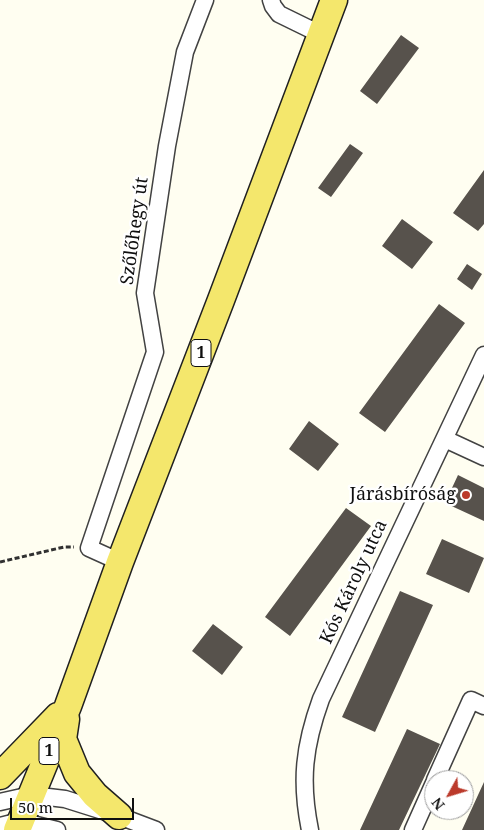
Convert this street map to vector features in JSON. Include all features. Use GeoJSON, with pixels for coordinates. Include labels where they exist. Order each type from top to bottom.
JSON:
{"type":"FeatureCollection","features":[{"type":"Feature","properties":{"kind":"main road","name":"1"},"geometry":{"type":"LineString","coordinates":[[12,826],[31,795],[68,706],[120,562],[334,0]]}},
{"type":"Feature","properties":{"kind":"main road"},"geometry":{"type":"LineString","coordinates":[[0,776],[68,706]]}},
{"type":"Feature","properties":{"kind":"main road"},"geometry":{"type":"LineString","coordinates":[[68,706],[63,739],[77,773],[95,795],[119,816]]}},
{"type":"Feature","properties":{"kind":"street","name":"Szőlőhegy út"},"geometry":{"type":"LineString","coordinates":[[90,548],[155,352],[145,293],[185,52],[205,0]]}},
{"type":"Feature","properties":{"kind":"street"},"geometry":{"type":"LineString","coordinates":[[271,0],[279,14],[322,35]]}},
{"type":"Feature","properties":{"kind":"street","name":"Kós Károly utca"},"geometry":{"type":"LineString","coordinates":[[310,830],[305,805],[304,770],[306,748],[325,691],[484,355]]}},
{"type":"Feature","properties":{"kind":"street"},"geometry":{"type":"LineString","coordinates":[[445,439],[484,457]]}},
{"type":"Feature","properties":{"kind":"street"},"geometry":{"type":"LineString","coordinates":[[90,548],[120,562]]}},
{"type":"Feature","properties":{"kind":"street"},"geometry":{"type":"LineString","coordinates":[[440,770],[471,700],[484,706]]}},
{"type":"Feature","properties":{"kind":"street"},"geometry":{"type":"LineString","coordinates":[[0,802],[31,795],[65,800],[119,816],[156,830]]}},
{"type":"Feature","properties":{"kind":"street"},"geometry":{"type":"LineString","coordinates":[[413,830],[424,806]]}},
{"type":"Feature","properties":{"kind":"street"},"geometry":{"type":"LineString","coordinates":[[12,826],[57,830]]}},
{"type":"Feature","properties":{"kind":"path"},"geometry":{"type":"LineString","coordinates":[[0,562],[64,547],[90,548]]}},
{"type":"Feature","properties":{"kind":"building"},"geometry":{"type":"Polygon","coordinates":[[[401,35],[419,48],[377,104],[360,91],[401,35]]]}},
{"type":"Feature","properties":{"kind":"building"},"geometry":{"type":"Polygon","coordinates":[[[350,144],[363,153],[331,197],[318,188],[350,144]]]}},
{"type":"Feature","properties":{"kind":"building"},"geometry":{"type":"Polygon","coordinates":[[[484,170],[484,224],[478,231],[453,213],[484,170]]]}},
{"type":"Feature","properties":{"kind":"building"},"geometry":{"type":"Polygon","coordinates":[[[402,219],[433,242],[412,269],[382,246],[402,219]]]}},
{"type":"Feature","properties":{"kind":"building"},"geometry":{"type":"Polygon","coordinates":[[[467,264],[482,274],[472,290],[457,279],[467,264]]]}},
{"type":"Feature","properties":{"kind":"building"},"geometry":{"type":"Polygon","coordinates":[[[439,304],[465,323],[385,432],[359,413],[439,304]]]}},
{"type":"Feature","properties":{"kind":"building"},"geometry":{"type":"Polygon","coordinates":[[[309,421],[339,444],[318,471],[289,449],[309,421]]]}},
{"type":"Feature","properties":{"kind":"building","name":"Járásbíróság"},"geometry":{"type":"Polygon","coordinates":[[[458,475],[484,488],[484,521],[445,503],[458,475]]]}},
{"type":"Feature","properties":{"kind":"building"},"geometry":{"type":"Polygon","coordinates":[[[346,508],[371,526],[290,636],[265,617],[346,508]]]}},
{"type":"Feature","properties":{"kind":"building"},"geometry":{"type":"Polygon","coordinates":[[[442,539],[484,558],[469,593],[426,574],[442,539]]]}},
{"type":"Feature","properties":{"kind":"building"},"geometry":{"type":"Polygon","coordinates":[[[400,591],[433,605],[375,732],[342,717],[400,591]]]}},
{"type":"Feature","properties":{"kind":"building"},"geometry":{"type":"Polygon","coordinates":[[[213,624],[243,647],[222,675],[192,651],[213,624]]]}},
{"type":"Feature","properties":{"kind":"building"},"geometry":{"type":"Polygon","coordinates":[[[407,729],[440,744],[428,770],[424,770],[424,778],[399,830],[360,830],[407,729]]]}},
{"type":"Feature","properties":{"kind":"building"},"geometry":{"type":"Polygon","coordinates":[[[484,782],[484,830],[462,830],[467,820],[474,820],[474,804],[484,782]]]}},
{"type":"Feature","properties":{"kind":"place","name":"Járásbíróság"},"geometry":{"type":"Point","coordinates":[466,495]}}]}
